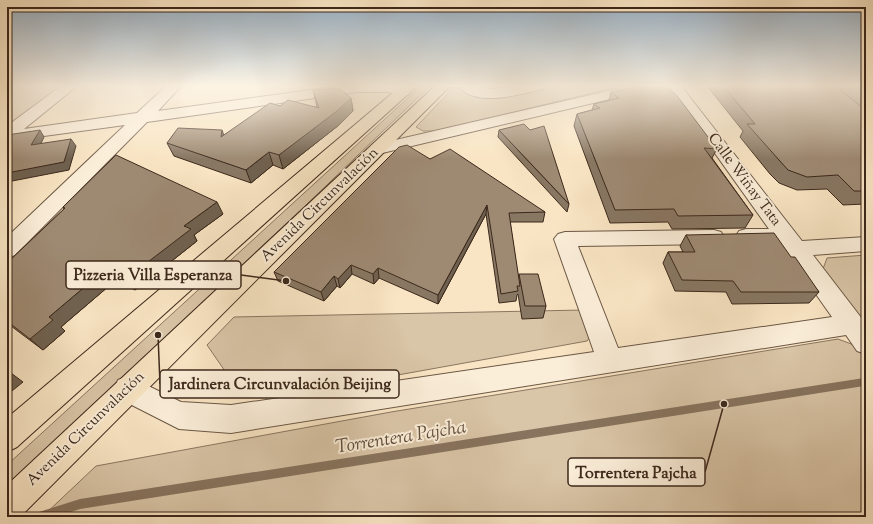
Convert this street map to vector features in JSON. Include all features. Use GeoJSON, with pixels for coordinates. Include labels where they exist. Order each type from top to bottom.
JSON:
{"type":"FeatureCollection","features":[{"type":"Feature","properties":{"kind":"highway","name":"Avenida Circunvalación"},"geometry":{"type":"LineString","coordinates":[[7,437],[382,110]]}},
{"type":"Feature","properties":{"kind":"highway","name":"Avenida Circunvalación"},"geometry":{"type":"LineString","coordinates":[[7,507],[128,388],[418,110]]}},
{"type":"Feature","properties":{"kind":"street"},"geometry":{"type":"LineString","coordinates":[[7,135],[39,110]]}},
{"type":"Feature","properties":{"kind":"street"},"geometry":{"type":"LineString","coordinates":[[7,250],[151,110]]}},
{"type":"Feature","properties":{"kind":"street"},"geometry":{"type":"LineString","coordinates":[[7,135],[198,110]]}},
{"type":"Feature","properties":{"kind":"street"},"geometry":{"type":"LineString","coordinates":[[378,149],[543,110]]}},
{"type":"Feature","properties":{"kind":"street","name":"Calle Wiñay Tata"},"geometry":{"type":"LineString","coordinates":[[692,110],[858,334]]}},
{"type":"Feature","properties":{"kind":"street"},"geometry":{"type":"LineString","coordinates":[[610,361],[565,238],[866,244]]}},
{"type":"Feature","properties":{"kind":"street"},"geometry":{"type":"LineString","coordinates":[[128,388],[179,415],[231,419],[610,361],[858,334]]}},
{"type":"Feature","properties":{"kind":"shaded area"},"geometry":{"type":"Polygon","coordinates":[[[7,110],[30,110],[7,128],[7,110]]]}},
{"type":"Feature","properties":{"kind":"shaded area"},"geometry":{"type":"Polygon","coordinates":[[[394,110],[405,110],[305,206],[7,485],[7,465],[394,110]]]}},
{"type":"Feature","properties":{"kind":"shaded area"},"geometry":{"type":"Polygon","coordinates":[[[432,110],[520,110],[436,131],[423,131],[416,127],[432,110]]]}},
{"type":"Feature","properties":{"kind":"shaded area"},"geometry":{"type":"Polygon","coordinates":[[[866,255],[866,325],[823,269],[827,258],[866,255]]]}},
{"type":"Feature","properties":{"kind":"shaded area"},"geometry":{"type":"Polygon","coordinates":[[[584,310],[593,333],[587,341],[331,387],[280,392],[227,374],[207,345],[234,317],[584,310]]]}},
{"type":"Feature","properties":{"kind":"shaded area"},"geometry":{"type":"Polygon","coordinates":[[[838,339],[854,345],[866,359],[866,515],[811,517],[42,517],[96,466],[391,412],[838,339]]]}},
{"type":"Feature","properties":{"kind":"building"},"geometry":{"type":"Polygon","coordinates":[[[259,110],[338,110],[279,155],[269,152],[246,170],[167,143],[178,128],[222,130],[221,137],[259,110]]]}},
{"type":"Feature","properties":{"kind":"building"},"geometry":{"type":"Polygon","coordinates":[[[591,110],[688,110],[717,149],[704,148],[753,215],[678,216],[674,209],[615,210],[577,114],[591,110]]]}},
{"type":"Feature","properties":{"kind":"building"},"geometry":{"type":"Polygon","coordinates":[[[744,110],[865,110],[866,191],[854,191],[838,175],[807,177],[788,170],[747,124],[755,124],[744,110]]]}},
{"type":"Feature","properties":{"kind":"building"},"geometry":{"type":"Polygon","coordinates":[[[524,124],[530,130],[544,126],[569,204],[499,130],[524,124]]]}},
{"type":"Feature","properties":{"kind":"building"},"geometry":{"type":"Polygon","coordinates":[[[40,130],[31,145],[71,139],[64,162],[7,173],[7,135],[40,130]]]}},
{"type":"Feature","properties":{"kind":"building"},"geometry":{"type":"Polygon","coordinates":[[[407,145],[430,159],[450,149],[545,212],[509,213],[520,286],[517,286],[518,291],[501,294],[487,205],[438,295],[378,268],[373,274],[351,265],[338,279],[334,276],[321,292],[274,272],[399,147],[407,145]]]}},
{"type":"Feature","properties":{"kind":"building"},"geometry":{"type":"Polygon","coordinates":[[[116,155],[217,202],[184,226],[191,229],[127,278],[107,268],[49,317],[53,320],[30,339],[7,321],[7,263],[65,208],[63,207],[116,155]]]}},
{"type":"Feature","properties":{"kind":"building"},"geometry":{"type":"Polygon","coordinates":[[[774,233],[791,257],[795,257],[819,292],[741,292],[733,281],[682,280],[668,252],[695,252],[686,235],[774,233]]]}},
{"type":"Feature","properties":{"kind":"building"},"geometry":{"type":"Polygon","coordinates":[[[519,274],[538,274],[546,306],[525,306],[519,274]]]}},
{"type":"Feature","properties":{"kind":"waterway","name":"Torrentera Pajcha"},"geometry":{"type":"LineString","coordinates":[[39,517],[80,504],[864,382]]}},
{"type":"Feature","properties":{"kind":"place","name":"Pizzeria Villa Esperanza"},"geometry":{"type":"Point","coordinates":[286,281]}},
{"type":"Feature","properties":{"kind":"place","name":"Jardinera Circunvalación Beijing"},"geometry":{"type":"Point","coordinates":[158,335]}},
{"type":"Feature","properties":{"kind":"place","name":"Torrentera Pajcha"},"geometry":{"type":"Point","coordinates":[724,404]}}]}
